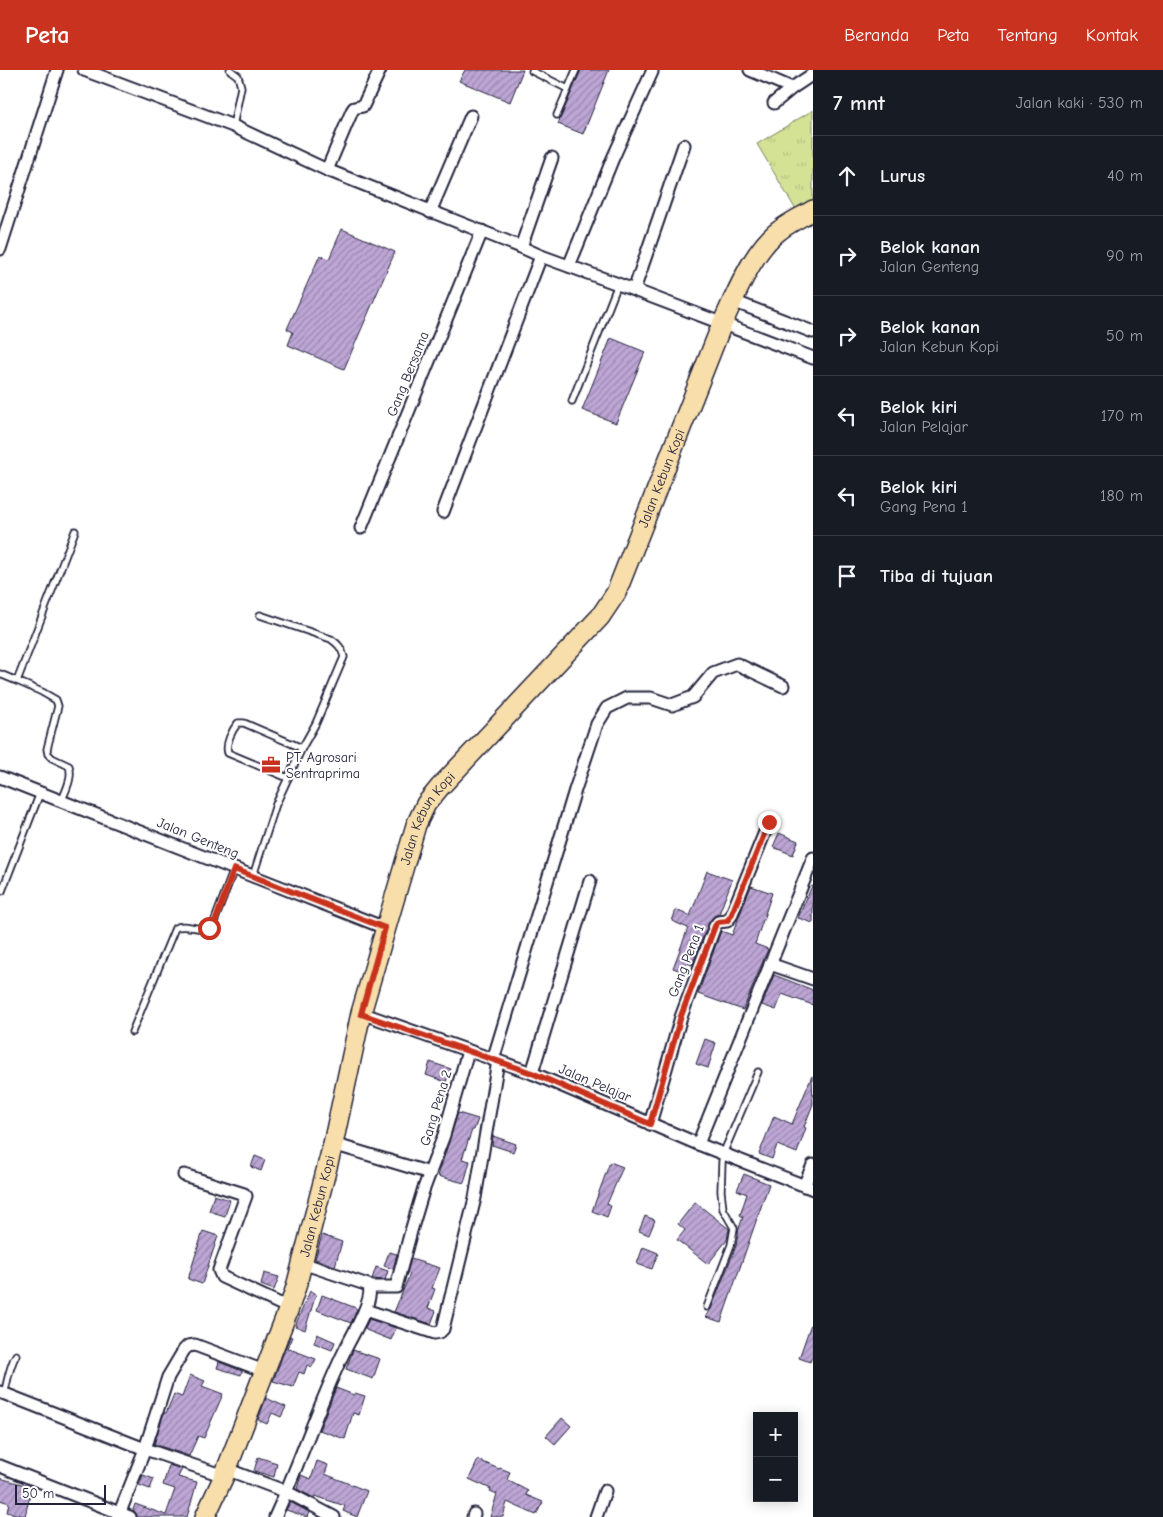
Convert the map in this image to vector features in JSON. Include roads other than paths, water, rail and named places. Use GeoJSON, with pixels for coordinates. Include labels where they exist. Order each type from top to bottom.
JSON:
{"type":"FeatureCollection","features":[{"type":"Feature","properties":{"kind":"main road","name":"Jalan Kebun Kopi"},"geometry":{"type":"LineString","coordinates":[[205,1517],[225,1472],[289,1308],[333,1144],[361,1014],[416,825],[426,804],[600,617],[616,593],[722,324],[733,301],[761,248],[780,230],[813,210]]}},
{"type":"Feature","properties":{"kind":"street"},"geometry":{"type":"LineString","coordinates":[[0,249],[57,70]]}},
{"type":"Feature","properties":{"kind":"street"},"geometry":{"type":"LineString","coordinates":[[84,70],[233,126],[327,170],[541,256],[813,358]]}},
{"type":"Feature","properties":{"kind":"street"},"geometry":{"type":"LineString","coordinates":[[327,170],[352,111],[354,108],[363,106],[380,70]]}},
{"type":"Feature","properties":{"kind":"street"},"geometry":{"type":"LineString","coordinates":[[750,70],[792,88]]}},
{"type":"Feature","properties":{"kind":"street"},"geometry":{"type":"LineString","coordinates":[[569,266],[613,158],[652,72]]}},
{"type":"Feature","properties":{"kind":"street"},"geometry":{"type":"LineString","coordinates":[[774,104],[792,88],[813,74]]}},
{"type":"Feature","properties":{"kind":"street"},"geometry":{"type":"LineString","coordinates":[[430,212],[471,116]]}},
{"type":"Feature","properties":{"kind":"street"},"geometry":{"type":"LineString","coordinates":[[634,290],[684,145]]}},
{"type":"Feature","properties":{"kind":"street"},"geometry":{"type":"LineString","coordinates":[[521,247],[552,158]]}},
{"type":"Feature","properties":{"kind":"street","name":"Gang Bersama"},"geometry":{"type":"LineString","coordinates":[[361,528],[482,232]]}},
{"type":"Feature","properties":{"kind":"street"},"geometry":{"type":"LineString","coordinates":[[444,512],[541,256]]}},
{"type":"Feature","properties":{"kind":"street"},"geometry":{"type":"LineString","coordinates":[[733,301],[813,332]]}},
{"type":"Feature","properties":{"kind":"street"},"geometry":{"type":"LineString","coordinates":[[365,1310],[435,1333],[440,1332],[443,1328],[475,1198],[496,1060],[575,790],[597,724],[607,708],[627,698],[651,698],[672,705],[693,697],[713,673],[737,664],[783,686]]}},
{"type":"Feature","properties":{"kind":"street","name":"Jalan Genteng"},"geometry":{"type":"LineString","coordinates":[[0,777],[385,928]]}},
{"type":"Feature","properties":{"kind":"street","name":"Gang Pena 1"},"geometry":{"type":"LineString","coordinates":[[650,1124],[681,1016],[715,926],[718,922],[727,921],[731,916],[769,822]]}},
{"type":"Feature","properties":{"kind":"street"},"geometry":{"type":"LineString","coordinates":[[698,1144],[813,858]]}},
{"type":"Feature","properties":{"kind":"street"},"geometry":{"type":"LineString","coordinates":[[532,1073],[590,881]]}},
{"type":"Feature","properties":{"kind":"street"},"geometry":{"type":"LineString","coordinates":[[770,964],[813,980]]}},
{"type":"Feature","properties":{"kind":"street","name":"Jalan Pelajar"},"geometry":{"type":"LineString","coordinates":[[361,1014],[532,1073],[650,1124],[808,1188]]}},
{"type":"Feature","properties":{"kind":"street","name":"Gang Pena 2"},"geometry":{"type":"LineString","coordinates":[[370,1288],[396,1287],[410,1230],[444,1135],[468,1051]]}},
{"type":"Feature","properties":{"kind":"street"},"geometry":{"type":"LineString","coordinates":[[333,1144],[430,1173]]}},
{"type":"Feature","properties":{"kind":"street"},"geometry":{"type":"LineString","coordinates":[[808,1188],[813,1165]]}},
{"type":"Feature","properties":{"kind":"street"},"geometry":{"type":"LineString","coordinates":[[184,1175],[246,1196],[219,1270],[220,1274],[222,1277],[289,1308]]}},
{"type":"Feature","properties":{"kind":"street"},"geometry":{"type":"LineString","coordinates":[[275,1517],[287,1492],[336,1367],[365,1310],[370,1292],[368,1285],[302,1263]]}},
{"type":"Feature","properties":{"kind":"street"},"geometry":{"type":"LineString","coordinates":[[0,1466],[123,1516],[168,1377],[184,1350],[188,1346],[195,1345],[264,1371]]}},
{"type":"Feature","properties":{"kind":"street"},"geometry":{"type":"LineString","coordinates":[[2,1393],[146,1449],[287,1492],[334,1517]]}},
{"type":"Feature","properties":{"kind":"street"},"geometry":{"type":"LineString","coordinates":[[596,1517],[604,1491]]}},
{"type":"Feature","properties":{"kind":"lane"},"geometry":{"type":"LineString","coordinates":[[230,70],[238,76],[241,87],[233,126]]}},
{"type":"Feature","properties":{"kind":"lane"},"geometry":{"type":"LineString","coordinates":[[557,115],[576,70]]}},
{"type":"Feature","properties":{"kind":"lane"},"geometry":{"type":"LineString","coordinates":[[532,71],[568,89]]}},
{"type":"Feature","properties":{"kind":"lane"},"geometry":{"type":"LineString","coordinates":[[572,402],[618,284]]}},
{"type":"Feature","properties":{"kind":"lane"},"geometry":{"type":"LineString","coordinates":[[17,681],[75,531]]}},
{"type":"Feature","properties":{"kind":"lane"},"geometry":{"type":"LineString","coordinates":[[253,876],[276,804],[316,723],[344,657],[343,650],[331,639],[260,615]]}},
{"type":"Feature","properties":{"kind":"lane"},"geometry":{"type":"LineString","coordinates":[[0,674],[56,700],[58,706],[47,749],[48,754],[52,758],[69,766],[71,769],[62,800]]}},
{"type":"Feature","properties":{"kind":"lane"},"geometry":{"type":"LineString","coordinates":[[288,778],[228,753],[226,748],[233,728],[238,723],[244,723],[302,748]]}},
{"type":"Feature","properties":{"kind":"lane"},"geometry":{"type":"LineString","coordinates":[[2,891],[40,793]]}},
{"type":"Feature","properties":{"kind":"lane"},"geometry":{"type":"LineString","coordinates":[[132,1032],[175,928],[182,926],[202,930],[213,925],[234,869]]}},
{"type":"Feature","properties":{"kind":"lane"},"geometry":{"type":"LineString","coordinates":[[707,1307],[731,1245],[734,1228],[724,1209],[721,1191],[723,1154],[758,1072]]}},
{"type":"Feature","properties":{"kind":"lane"},"geometry":{"type":"LineString","coordinates":[[2,1393],[9,1377],[10,1366],[16,1354]]}},
{"type":"Feature","properties":{"kind":"place","name":"PT. Agrosari Sentraprima"},"geometry":{"type":"Point","coordinates":[271,765]}}]}
